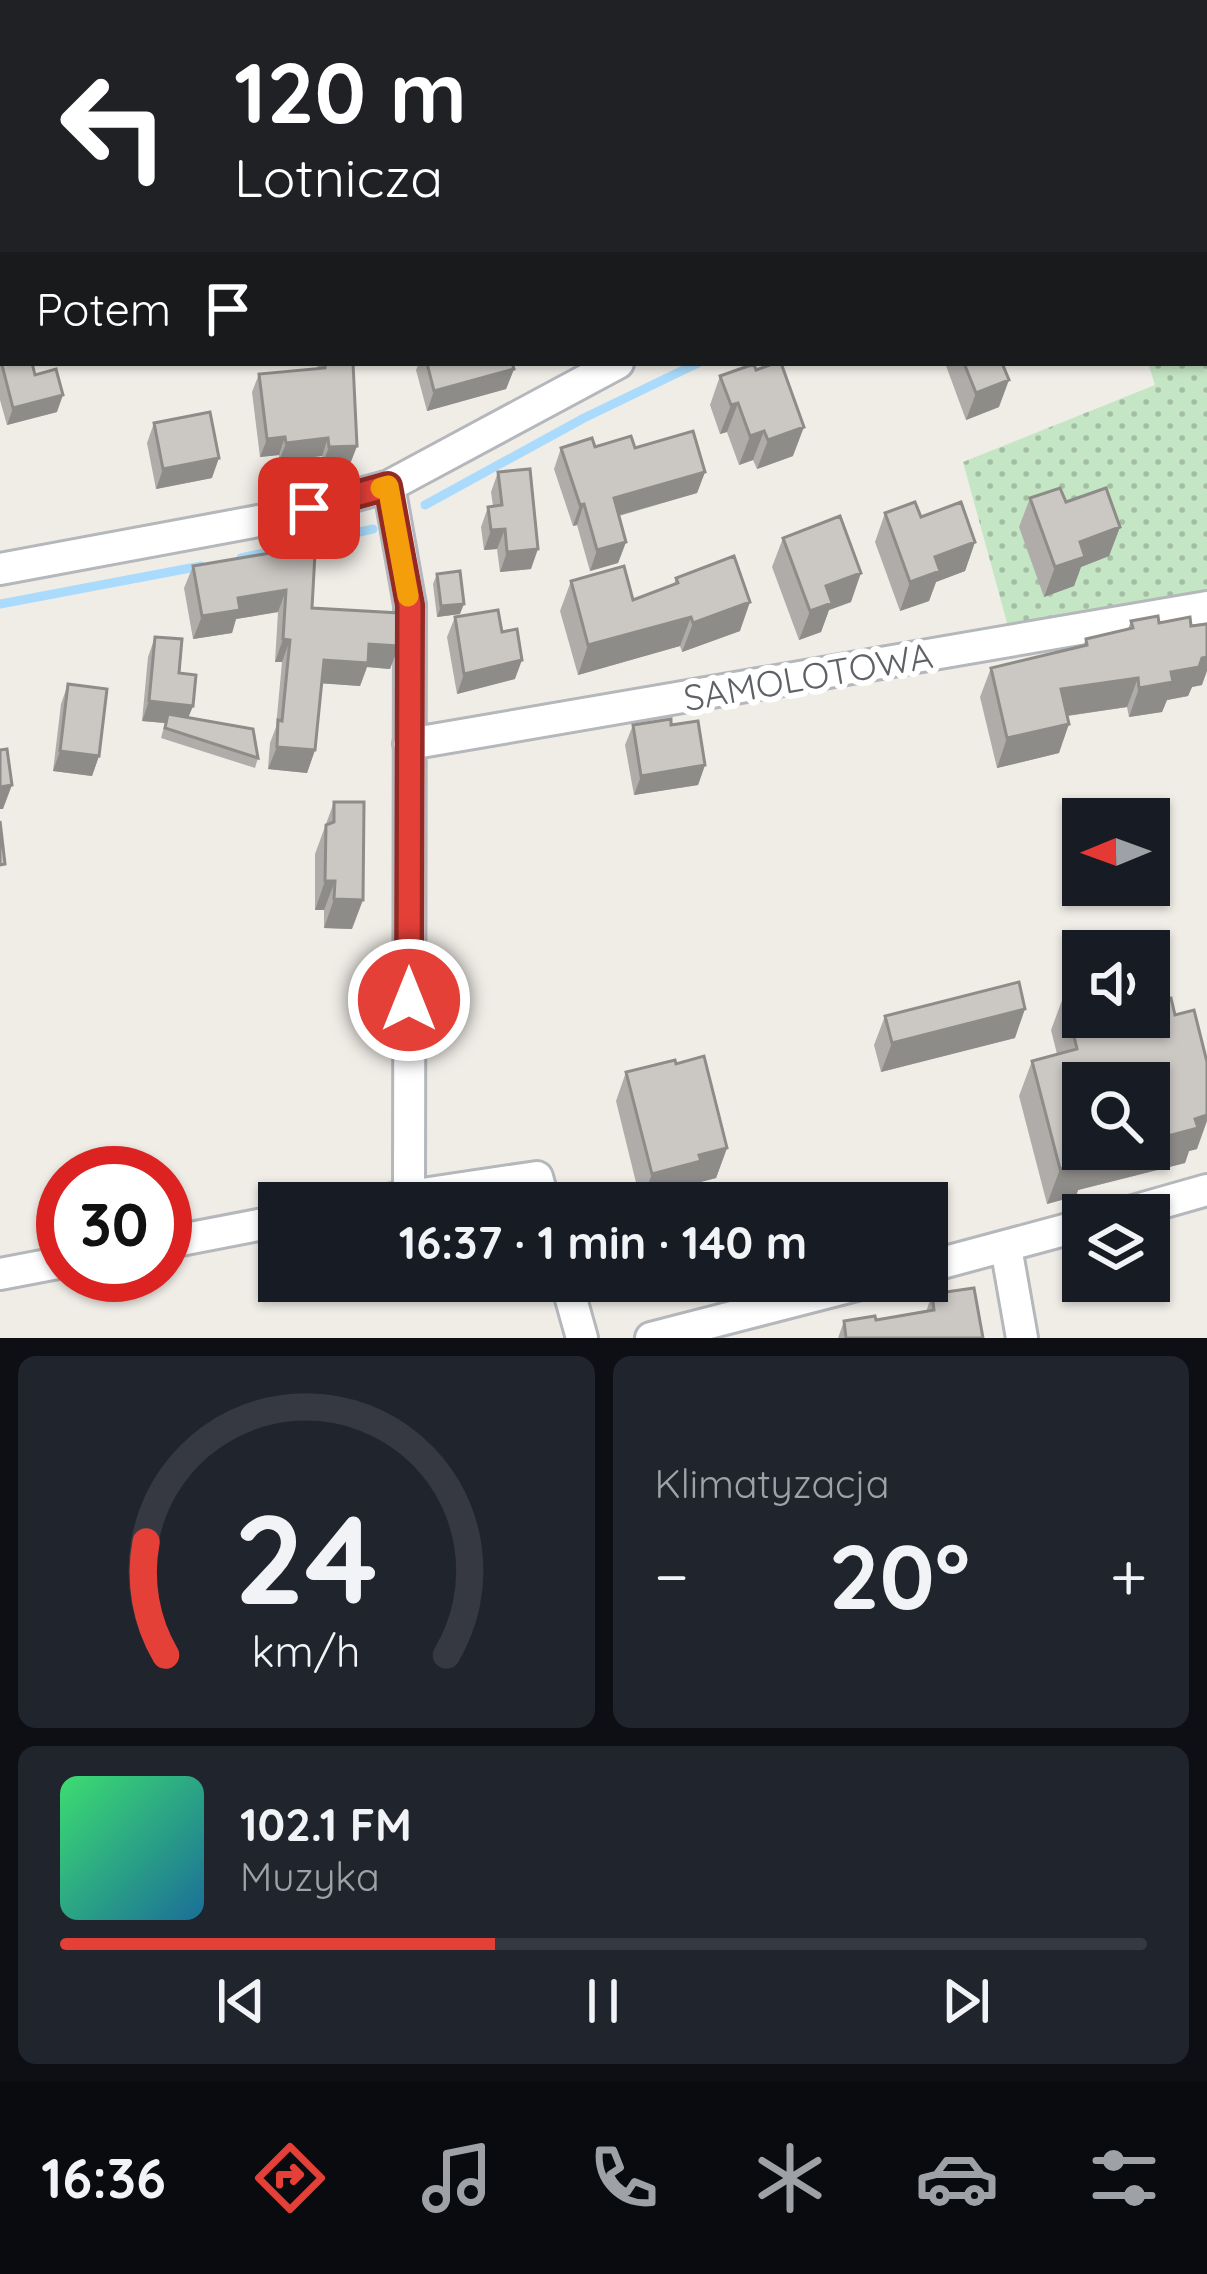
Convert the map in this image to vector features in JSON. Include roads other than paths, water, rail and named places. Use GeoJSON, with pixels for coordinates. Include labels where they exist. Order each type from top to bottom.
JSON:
{"type":"FeatureCollection","features":[{"type":"Feature","properties":{"kind":"street"},"geometry":{"type":"LineString","coordinates":[[0,569],[269,519],[388,486],[612,366]]}},
{"type":"Feature","properties":{"kind":"street"},"geometry":{"type":"LineString","coordinates":[[388,486],[410,605],[409,1182]]}},
{"type":"Feature","properties":{"kind":"street","name":"SAMOLOTOWA"},"geometry":{"type":"LineString","coordinates":[[409,744],[1207,607]]}},
{"type":"Feature","properties":{"kind":"street"},"geometry":{"type":"LineString","coordinates":[[503,1182],[537,1177],[538,1182]]}},
{"type":"Feature","properties":{"kind":"street"},"geometry":{"type":"LineString","coordinates":[[1170,1201],[1207,1190]]}},
{"type":"Feature","properties":{"kind":"street"},"geometry":{"type":"LineString","coordinates":[[192,1238],[258,1225]]}},
{"type":"Feature","properties":{"kind":"street"},"geometry":{"type":"LineString","coordinates":[[948,1261],[1062,1231]]}},
{"type":"Feature","properties":{"kind":"street"},"geometry":{"type":"LineString","coordinates":[[1006,1246],[1022,1338]]}},
{"type":"Feature","properties":{"kind":"street"},"geometry":{"type":"LineString","coordinates":[[0,1274],[36,1267]]}},
{"type":"Feature","properties":{"kind":"street"},"geometry":{"type":"LineString","coordinates":[[572,1302],[582,1338]]}},
{"type":"Feature","properties":{"kind":"street"},"geometry":{"type":"LineString","coordinates":[[651,1338],[791,1302]]}},
{"type":"Feature","properties":{"kind":"waterway"},"geometry":{"type":"LineString","coordinates":[[425,505],[584,418],[692,366]]}},
{"type":"Feature","properties":{"kind":"waterway"},"geometry":{"type":"LineString","coordinates":[[241,558],[373,529]]}},
{"type":"Feature","properties":{"kind":"waterway"},"geometry":{"type":"LineString","coordinates":[[0,604],[201,566]]}}]}
